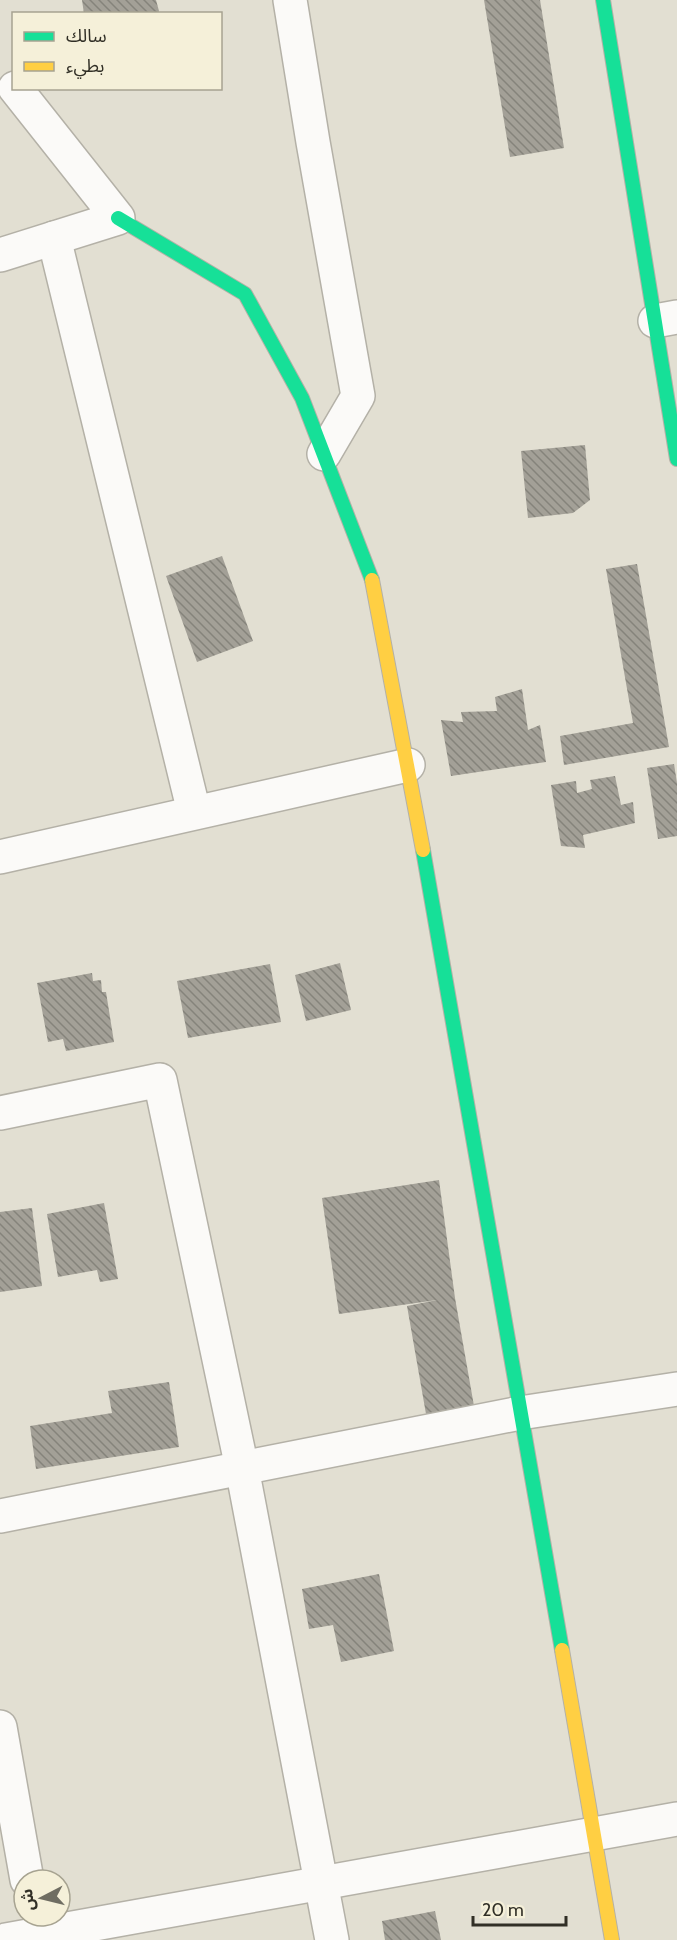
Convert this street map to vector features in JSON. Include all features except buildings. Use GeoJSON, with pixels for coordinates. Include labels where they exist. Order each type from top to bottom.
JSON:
{"type":"FeatureCollection","features":[{"type":"Feature","properties":{"kind":"street"},"geometry":{"type":"LineString","coordinates":[[290,0],[358,396],[324,454]]}},
{"type":"Feature","properties":{"kind":"street"},"geometry":{"type":"LineString","coordinates":[[603,0],[666,319],[677,459]]}},
{"type":"Feature","properties":{"kind":"street"},"geometry":{"type":"LineString","coordinates":[[0,69],[12,84]]}},
{"type":"Feature","properties":{"kind":"street"},"geometry":{"type":"LineString","coordinates":[[16,90],[118,218],[245,294],[302,398],[370,572],[408,765],[612,1940]]}},
{"type":"Feature","properties":{"kind":"street"},"geometry":{"type":"LineString","coordinates":[[0,255],[118,218]]}},
{"type":"Feature","properties":{"kind":"street"},"geometry":{"type":"LineString","coordinates":[[54,238],[194,812]]}},
{"type":"Feature","properties":{"kind":"street"},"geometry":{"type":"LineString","coordinates":[[0,857],[408,765]]}},
{"type":"Feature","properties":{"kind":"street"},"geometry":{"type":"LineString","coordinates":[[0,1113],[160,1080],[242,1468],[332,1940]]}},
{"type":"Feature","properties":{"kind":"street"},"geometry":{"type":"LineString","coordinates":[[0,1516],[520,1413],[677,1389]]}},
{"type":"Feature","properties":{"kind":"street"},"geometry":{"type":"LineString","coordinates":[[0,1727],[25,1868]]}},
{"type":"Feature","properties":{"kind":"street"},"geometry":{"type":"LineString","coordinates":[[29,1933],[677,1819]]}},
{"type":"Feature","properties":{"kind":"traffic: fast"},"geometry":{"type":"LineString","coordinates":[[603,0],[677,459]]}},
{"type":"Feature","properties":{"kind":"traffic: fast"},"geometry":{"type":"LineString","coordinates":[[118,218],[245,294],[302,398],[372,580]]}},
{"type":"Feature","properties":{"kind":"traffic: fast"},"geometry":{"type":"LineString","coordinates":[[423,850],[562,1650]]}},
{"type":"Feature","properties":{"kind":"traffic: slow"},"geometry":{"type":"LineString","coordinates":[[372,580],[423,850]]}},
{"type":"Feature","properties":{"kind":"traffic: slow"},"geometry":{"type":"LineString","coordinates":[[562,1650],[612,1940]]}}]}
